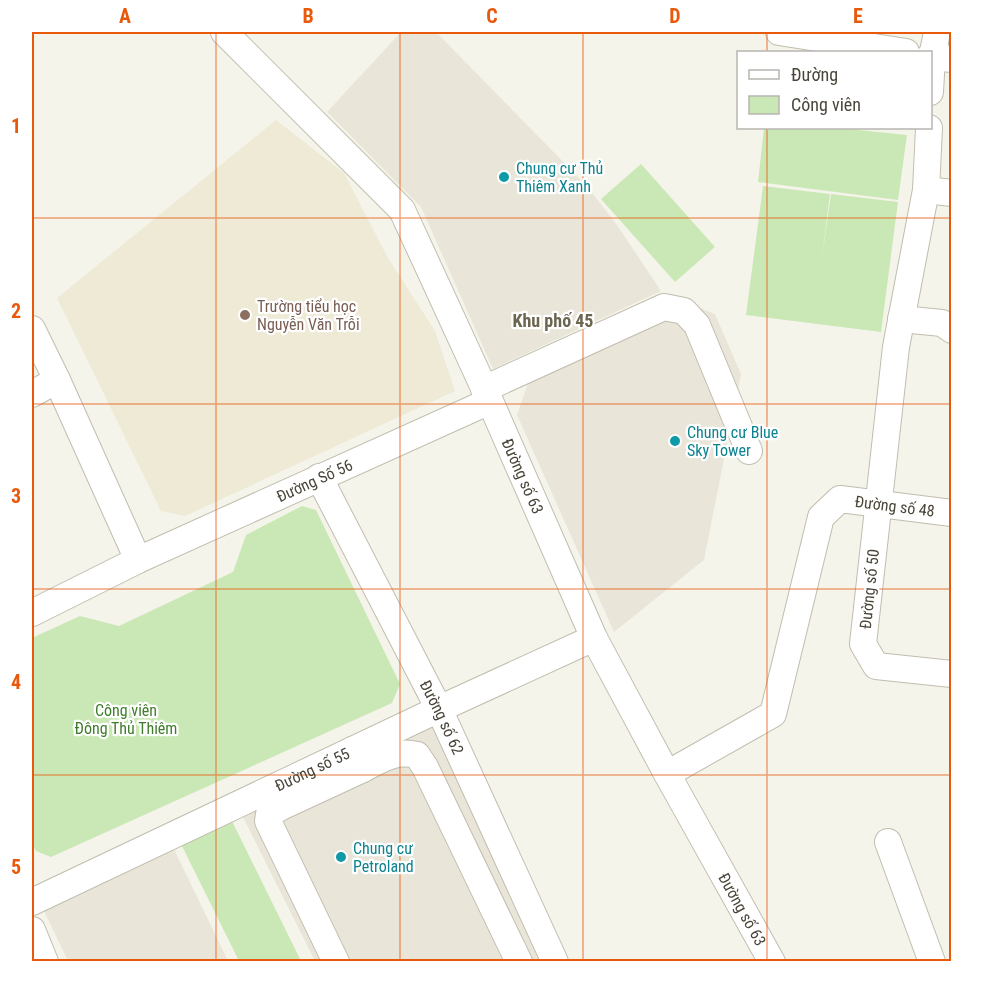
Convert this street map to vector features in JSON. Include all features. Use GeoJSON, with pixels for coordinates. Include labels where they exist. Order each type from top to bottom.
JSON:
{"type":"FeatureCollection","features":[{"type":"Feature","properties":{"kind":"street","name":"Đường số 63"},"geometry":{"type":"LineString","coordinates":[[224,32],[402,210],[487,395],[594,638],[772,962]]}},
{"type":"Feature","properties":{"kind":"street"},"geometry":{"type":"LineString","coordinates":[[779,32],[900,51]]}},
{"type":"Feature","properties":{"kind":"street"},"geometry":{"type":"LineString","coordinates":[[932,84],[938,58],[937,32]]}},
{"type":"Feature","properties":{"kind":"street"},"geometry":{"type":"LineString","coordinates":[[878,504],[896,346],[926,190],[929,129]]}},
{"type":"Feature","properties":{"kind":"street"},"geometry":{"type":"LineString","coordinates":[[926,190],[951,194]]}},
{"type":"Feature","properties":{"kind":"street","name":"Đường Số 56"},"geometry":{"type":"LineString","coordinates":[[32,613],[138,560],[319,477],[664,307],[684,310],[697,325],[749,451]]}},
{"type":"Feature","properties":{"kind":"street"},"geometry":{"type":"LineString","coordinates":[[901,319],[948,324]]}},
{"type":"Feature","properties":{"kind":"street"},"geometry":{"type":"LineString","coordinates":[[32,329],[138,560]]}},
{"type":"Feature","properties":{"kind":"street"},"geometry":{"type":"LineString","coordinates":[[32,394],[57,380]]}},
{"type":"Feature","properties":{"kind":"street","name":"Đường số 62"},"geometry":{"type":"LineString","coordinates":[[319,477],[439,709],[555,962]]}},
{"type":"Feature","properties":{"kind":"street","name":"Đường số 48"},"geometry":{"type":"LineString","coordinates":[[667,774],[773,714],[821,518],[840,499],[951,513]]}},
{"type":"Feature","properties":{"kind":"street","name":"Đường số 50"},"geometry":{"type":"LineString","coordinates":[[878,504],[863,644],[876,666],[951,674]]}},
{"type":"Feature","properties":{"kind":"street","name":"Đường số 55"},"geometry":{"type":"LineString","coordinates":[[32,902],[357,759],[439,709],[594,638]]}},
{"type":"Feature","properties":{"kind":"street"},"geometry":{"type":"LineString","coordinates":[[336,962],[268,821],[268,814],[357,759],[385,757],[403,752],[417,755],[425,767],[519,962]]}},
{"type":"Feature","properties":{"kind":"street"},"geometry":{"type":"LineString","coordinates":[[888,842],[932,962]]}},
{"type":"Feature","properties":{"kind":"street"},"geometry":{"type":"LineString","coordinates":[[484,888],[515,874]]}},
{"type":"Feature","properties":{"kind":"street"},"geometry":{"type":"LineString","coordinates":[[32,930],[45,962]]}},
{"type":"Feature","properties":{"kind":"shaded area","name":"Chung cư Thủ Thiêm Xanh"},"geometry":{"type":"Polygon","coordinates":[[[401,32],[436,32],[586,185],[617,225],[661,291],[493,369],[421,207],[327,112],[401,32]]]}},
{"type":"Feature","properties":{"kind":"shaded area","name":"Trường tiểu học Nguyễn Văn Trỗi"},"geometry":{"type":"Polygon","coordinates":[[[276,120],[344,173],[388,258],[435,331],[455,391],[185,516],[161,511],[57,298],[276,120]]]}},
{"type":"Feature","properties":{"kind":"shaded area","name":"Chung cư Blue Sky Tower"},"geometry":{"type":"Polygon","coordinates":[[[700,308],[715,314],[741,374],[704,560],[614,632],[517,415],[529,380],[673,314],[700,308]]]}},
{"type":"Feature","properties":{"kind":"shaded area","name":"Chung cư Petroland"},"geometry":{"type":"Polygon","coordinates":[[[435,722],[546,961],[315,961],[241,813],[435,722]]]}},
{"type":"Feature","properties":{"kind":"shaded area"},"geometry":{"type":"Polygon","coordinates":[[[173,847],[228,961],[68,961],[43,909],[173,847]]]}},
{"type":"Feature","properties":{"kind":"green space"},"geometry":{"type":"Polygon","coordinates":[[[764,129],[849,129],[907,135],[898,200],[758,182],[764,129]]]}},
{"type":"Feature","properties":{"kind":"green space"},"geometry":{"type":"Polygon","coordinates":[[[641,164],[715,247],[675,282],[601,199],[641,164]]]}},
{"type":"Feature","properties":{"kind":"green space"},"geometry":{"type":"Polygon","coordinates":[[[763,186],[830,194],[822,257],[831,194],[898,202],[881,332],[746,315],[763,186]]]}},
{"type":"Feature","properties":{"kind":"green space","name":"Công viên Đông Thủ Thiêm"},"geometry":{"type":"Polygon","coordinates":[[[302,506],[316,510],[400,684],[392,703],[51,857],[36,851],[32,843],[32,638],[80,616],[119,626],[233,572],[246,535],[302,506]]]}},
{"type":"Feature","properties":{"kind":"green space"},"geometry":{"type":"Polygon","coordinates":[[[229,815],[301,961],[239,961],[179,840],[229,815]]]}},
{"type":"Feature","properties":{"kind":"place","name":"Chung cư Thủ Thiêm Xanh"},"geometry":{"type":"Point","coordinates":[504,177]}},
{"type":"Feature","properties":{"kind":"place","name":"Trường tiểu học Nguyễn Văn Trỗi"},"geometry":{"type":"Point","coordinates":[245,315]}},
{"type":"Feature","properties":{"kind":"place","name":"Chung cư Blue Sky Tower"},"geometry":{"type":"Point","coordinates":[675,441]}},
{"type":"Feature","properties":{"kind":"place","name":"Chung cư Petroland"},"geometry":{"type":"Point","coordinates":[341,857]}},
{"type":"Feature","properties":{"kind":"district","name":"Khu phố 45"},"geometry":{"type":"Point","coordinates":[553,321]}}]}
